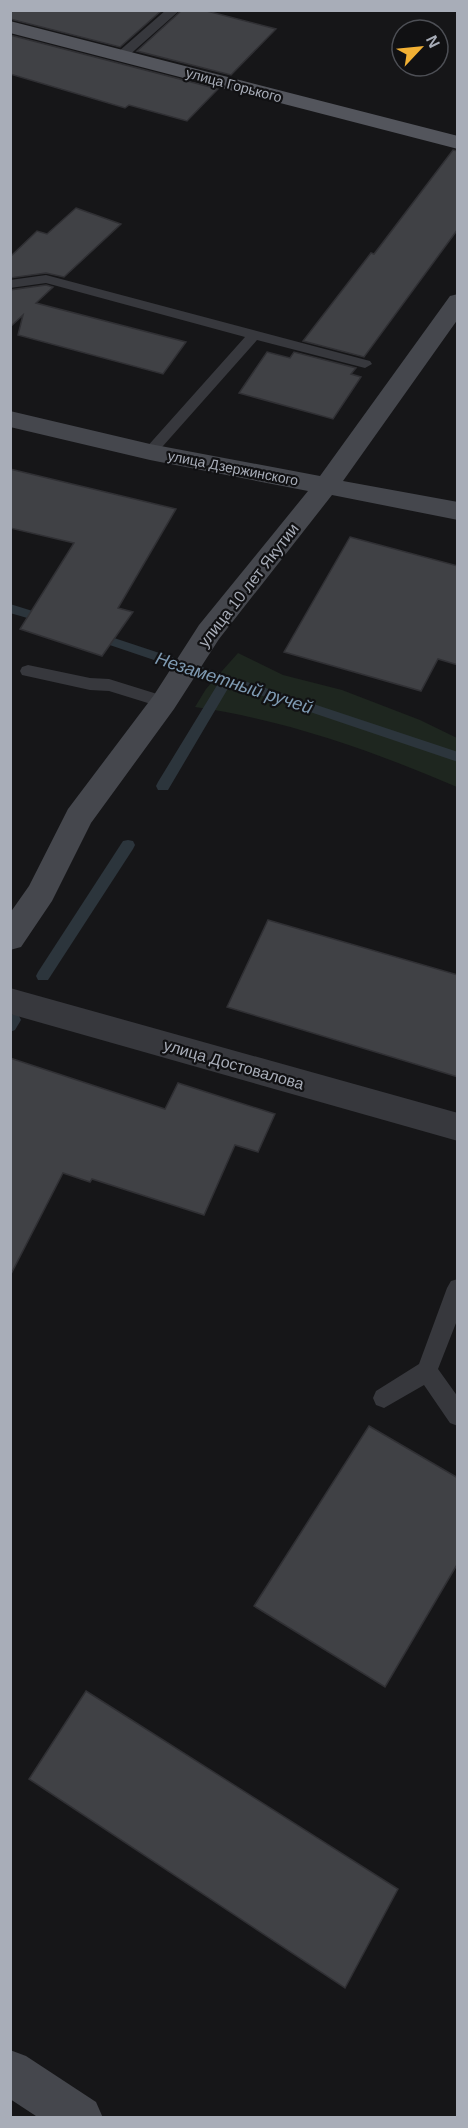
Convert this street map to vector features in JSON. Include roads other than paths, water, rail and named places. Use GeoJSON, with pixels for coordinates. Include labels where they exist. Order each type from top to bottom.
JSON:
{"type":"FeatureCollection","features":[{"type":"Feature","properties":{"kind":"main road","name":"улица Горького"},"geometry":{"type":"LineString","coordinates":[[10,27],[458,143]]}},
{"type":"Feature","properties":{"kind":"street","name":"улица 10 лет Якутии"},"geometry":{"type":"LineString","coordinates":[[10,938],[41,893],[79,817],[164,702],[209,632],[326,486],[458,300]]}},
{"type":"Feature","properties":{"kind":"street","name":"улица Дзержинского"},"geometry":{"type":"LineString","coordinates":[[10,419],[150,452],[458,511]]}},
{"type":"Feature","properties":{"kind":"street","name":"улица Достовалова"},"geometry":{"type":"LineString","coordinates":[[10,1001],[458,1126]]}},
{"type":"Feature","properties":{"kind":"street"},"geometry":{"type":"LineString","coordinates":[[10,2072],[80,2118]]}},
{"type":"Feature","properties":{"kind":"lane"},"geometry":{"type":"LineString","coordinates":[[122,55],[174,10]]}},
{"type":"Feature","properties":{"kind":"lane"},"geometry":{"type":"LineString","coordinates":[[10,284],[46,279],[365,364]]}},
{"type":"Feature","properties":{"kind":"lane"},"geometry":{"type":"LineString","coordinates":[[150,452],[254,335]]}},
{"type":"Feature","properties":{"kind":"lane"},"geometry":{"type":"LineString","coordinates":[[28,671],[109,686],[164,702]]}},
{"type":"Feature","properties":{"kind":"lane"},"geometry":{"type":"LineString","coordinates":[[384,1398],[427,1371],[458,1288]]}},
{"type":"Feature","properties":{"kind":"lane"},"geometry":{"type":"LineString","coordinates":[[427,1371],[458,1416]]}},
{"type":"Feature","properties":{"kind":"waterway","name":"Незаметный ручей"},"geometry":{"type":"LineString","coordinates":[[10,608],[48,620]]}},
{"type":"Feature","properties":{"kind":"waterway","name":"Незаметный ручей"},"geometry":{"type":"LineString","coordinates":[[93,635],[227,680]]}},
{"type":"Feature","properties":{"kind":"waterway"},"geometry":{"type":"LineString","coordinates":[[163,786],[227,680]]}},
{"type":"Feature","properties":{"kind":"waterway","name":"Незаметный ручей"},"geometry":{"type":"LineString","coordinates":[[227,680],[458,757]]}},
{"type":"Feature","properties":{"kind":"waterway"},"geometry":{"type":"LineString","coordinates":[[43,976],[128,845]]}},
{"type":"Feature","properties":{"kind":"waterway"},"geometry":{"type":"LineString","coordinates":[[10,1026],[14,1020]]}}]}
